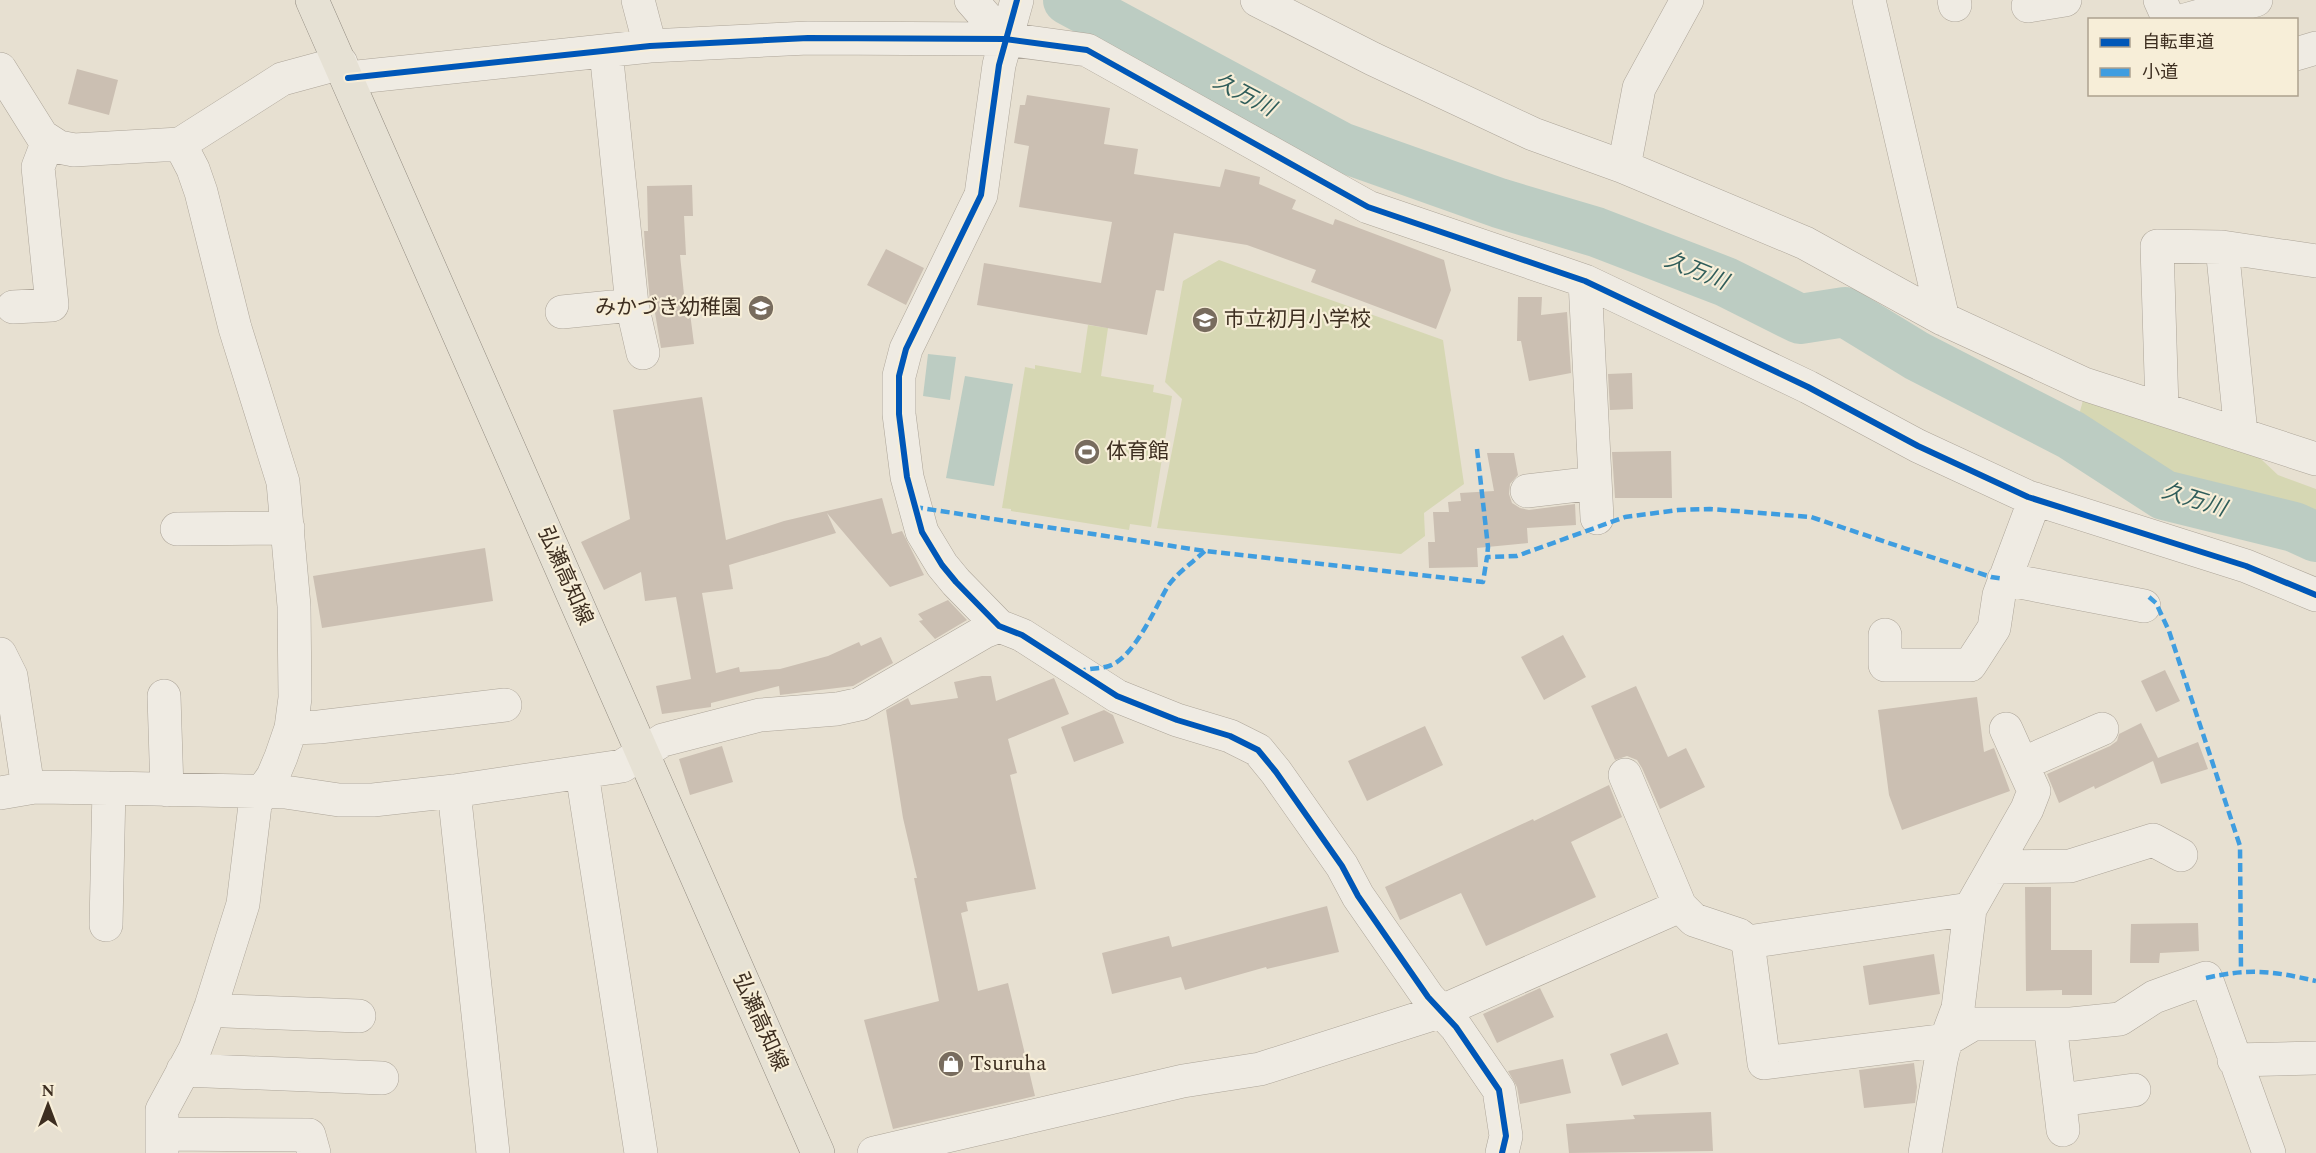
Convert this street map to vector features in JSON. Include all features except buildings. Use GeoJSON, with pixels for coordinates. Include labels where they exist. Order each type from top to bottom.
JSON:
{"type":"FeatureCollection","features":[{"type":"Feature","properties":{"kind":"main road","name":"弘瀬高知線"},"geometry":{"type":"LineString","coordinates":[[312,0],[818,1153]]}},
{"type":"Feature","properties":{"kind":"street"},"geometry":{"type":"LineString","coordinates":[[638,0],[650,46]]}},
{"type":"Feature","properties":{"kind":"street"},"geometry":{"type":"LineString","coordinates":[[971,0],[1005,39]]}},
{"type":"Feature","properties":{"kind":"street"},"geometry":{"type":"LineString","coordinates":[[1257,0],[1372,59],[1533,134],[1624,167],[1805,243],[1943,319],[2084,384],[2316,459]]}},
{"type":"Feature","properties":{"kind":"street"},"geometry":{"type":"LineString","coordinates":[[1624,167],[1638,88],[1688,0]]}},
{"type":"Feature","properties":{"kind":"street"},"geometry":{"type":"LineString","coordinates":[[1869,0],[1943,319]]}},
{"type":"Feature","properties":{"kind":"street"},"geometry":{"type":"LineString","coordinates":[[2160,0],[2168,18]]}},
{"type":"Feature","properties":{"kind":"street"},"geometry":{"type":"LineString","coordinates":[[2192,18],[2256,0]]}},
{"type":"Feature","properties":{"kind":"street"},"geometry":{"type":"LineString","coordinates":[[1016,3],[999,65],[981,195],[906,349],[899,376],[899,414],[904,458],[910,494],[922,532],[932,550],[956,582],[999,626],[1022,635],[1117,696],[1177,720],[1230,736],[1258,750],[1336,857],[1358,896],[1428,997],[1456,1027],[1499,1090],[1506,1136],[1502,1153]]}},
{"type":"Feature","properties":{"kind":"street"},"geometry":{"type":"LineString","coordinates":[[0,69],[35,128],[48,141],[59,147],[74,150],[180,144],[282,79],[344,70],[650,46],[808,38],[1005,39],[1087,51],[1368,207],[1585,281],[1808,387],[1918,446],[2035,500],[2246,566],[2316,595]]}},
{"type":"Feature","properties":{"kind":"street"},"geometry":{"type":"LineString","coordinates":[[2298,53],[2316,48]]}},
{"type":"Feature","properties":{"kind":"street"},"geometry":{"type":"LineString","coordinates":[[606,51],[632,305],[644,353]]}},
{"type":"Feature","properties":{"kind":"street"},"geometry":{"type":"LineString","coordinates":[[13,306],[52,305],[38,167],[48,141]]}},
{"type":"Feature","properties":{"kind":"street"},"geometry":{"type":"LineString","coordinates":[[180,144],[193,169],[201,192],[235,328],[283,482],[296,644],[295,698],[291,728],[273,776],[255,805],[243,904],[195,1049],[162,1110],[162,1143],[309,1135],[314,1153]]}},
{"type":"Feature","properties":{"kind":"street"},"geometry":{"type":"LineString","coordinates":[[2162,408],[2157,246],[2222,247],[2316,261]]}},
{"type":"Feature","properties":{"kind":"street"},"geometry":{"type":"LineString","coordinates":[[2222,247],[2241,433]]}},
{"type":"Feature","properties":{"kind":"street"},"geometry":{"type":"LineString","coordinates":[[1585,281],[1597,518]]}},
{"type":"Feature","properties":{"kind":"street"},"geometry":{"type":"LineString","coordinates":[[562,312],[632,305]]}},
{"type":"Feature","properties":{"kind":"street"},"geometry":{"type":"LineString","coordinates":[[1527,491],[1595,483]]}},
{"type":"Feature","properties":{"kind":"street"},"geometry":{"type":"LineString","coordinates":[[1885,635],[1885,665],[1970,665],[1994,628],[2004,579],[2035,500]]}},
{"type":"Feature","properties":{"kind":"street"},"geometry":{"type":"LineString","coordinates":[[177,529],[288,528]]}},
{"type":"Feature","properties":{"kind":"street"},"geometry":{"type":"LineString","coordinates":[[2004,579],[2144,606]]}},
{"type":"Feature","properties":{"kind":"street"},"geometry":{"type":"LineString","coordinates":[[0,654],[10,676],[14,790],[109,788],[285,792],[339,800],[373,800],[454,791],[622,766],[663,740],[760,715],[854,706],[870,699],[984,632],[999,626]]}},
{"type":"Feature","properties":{"kind":"street"},"geometry":{"type":"LineString","coordinates":[[164,696],[167,790]]}},
{"type":"Feature","properties":{"kind":"street"},"geometry":{"type":"LineString","coordinates":[[291,728],[505,705]]}},
{"type":"Feature","properties":{"kind":"street"},"geometry":{"type":"LineString","coordinates":[[1925,1153],[1946,1040],[1958,1008],[1970,909],[2034,791],[2006,729]]}},
{"type":"Feature","properties":{"kind":"street"},"geometry":{"type":"LineString","coordinates":[[2022,764],[2102,729]]}},
{"type":"Feature","properties":{"kind":"street"},"geometry":{"type":"LineString","coordinates":[[582,773],[640,1153]]}},
{"type":"Feature","properties":{"kind":"street"},"geometry":{"type":"LineString","coordinates":[[1625,775],[1680,906],[1694,920],[1739,935],[1748,942],[1764,1063],[1914,1046],[1946,1040],[1973,1024],[2050,1024],[2120,1019],[2154,997],[2206,978],[2268,1153]]}},
{"type":"Feature","properties":{"kind":"street"},"geometry":{"type":"LineString","coordinates":[[106,925],[109,788]]}},
{"type":"Feature","properties":{"kind":"street"},"geometry":{"type":"LineString","coordinates":[[454,791],[493,1153]]}},
{"type":"Feature","properties":{"kind":"street"},"geometry":{"type":"LineString","coordinates":[[1994,867],[2070,866],[2153,840],[2181,855]]}},
{"type":"Feature","properties":{"kind":"street"},"geometry":{"type":"LineString","coordinates":[[874,1153],[1172,1083],[1260,1069],[1442,1011],[1680,906]]}},
{"type":"Feature","properties":{"kind":"street"},"geometry":{"type":"LineString","coordinates":[[1748,942],[1970,909]]}},
{"type":"Feature","properties":{"kind":"street"},"geometry":{"type":"LineString","coordinates":[[211,1006],[226,1011],[359,1016]]}},
{"type":"Feature","properties":{"kind":"street"},"geometry":{"type":"LineString","coordinates":[[2050,1024],[2062,1115],[2134,1090]]}},
{"type":"Feature","properties":{"kind":"street"},"geometry":{"type":"LineString","coordinates":[[2234,1060],[2316,1058]]}},
{"type":"Feature","properties":{"kind":"street"},"geometry":{"type":"LineString","coordinates":[[183,1070],[382,1078]]}},
{"type":"Feature","properties":{"kind":"green space"},"geometry":{"type":"Polygon","coordinates":[[[1219,260],[1443,340],[1464,484],[1424,513],[1425,536],[1401,554],[1157,528],[1182,399],[1165,382],[1183,281],[1219,260]]]}},
{"type":"Feature","properties":{"kind":"green space","name":"体育館"},"geometry":{"type":"Polygon","coordinates":[[[1088,325],[1108,328],[1101,376],[1154,385],[1153,392],[1172,396],[1151,527],[1130,524],[1129,530],[1002,508],[1025,367],[1035,369],[1035,365],[1081,373],[1088,325]]]}},
{"type":"Feature","properties":{"kind":"green space"},"geometry":{"type":"Polygon","coordinates":[[[2085,393],[2247,446],[2278,475],[2316,489],[2316,523],[2304,515],[2169,485],[2107,449],[2090,433],[2079,415],[2085,393]]]}},
{"type":"Feature","properties":{"kind":"shaded area"},"geometry":{"type":"Polygon","coordinates":[[[928,354],[956,357],[950,400],[923,396],[928,354]]]}},
{"type":"Feature","properties":{"kind":"shaded area"},"geometry":{"type":"Polygon","coordinates":[[[965,376],[1013,384],[994,486],[946,478],[965,376]]]}},
{"type":"Feature","properties":{"kind":"waterway","name":"久万川"},"geometry":{"type":"LineString","coordinates":[[1068,0],[1341,147],[1499,203],[1596,232],[1726,282],[1800,319],[1845,312],[1917,356],[2071,435],[2164,495],[2294,527],[2316,537]]}},
{"type":"Feature","properties":{"kind":"marked path"},"geometry":{"type":"LineString","coordinates":[[1477,449],[1488,547],[1487,557]]}},
{"type":"Feature","properties":{"kind":"marked path"},"geometry":{"type":"LineString","coordinates":[[914,507],[1205,551],[1483,582],[1487,557],[1517,556],[1625,517],[1678,510],[1710,509],[1811,517],[1991,577],[2004,579]]}},
{"type":"Feature","properties":{"kind":"marked path"},"geometry":{"type":"LineString","coordinates":[[1077,672],[1109,666],[1127,653],[1143,631],[1168,586],[1180,572],[1205,551]]}},
{"type":"Feature","properties":{"kind":"marked path"},"geometry":{"type":"LineString","coordinates":[[2149,597],[2156,603],[2169,631],[2240,846],[2241,971]]}},
{"type":"Feature","properties":{"kind":"marked path"},"geometry":{"type":"LineString","coordinates":[[2206,978],[2235,973],[2261,972],[2316,981]]}},
{"type":"Feature","properties":{"kind":"cycle path"},"geometry":{"type":"LineString","coordinates":[[1017,0],[999,65],[981,195],[906,349],[899,376],[899,414],[907,477],[922,532],[942,565],[999,626],[1022,635],[1117,696],[1177,720],[1230,736],[1258,750],[1342,866],[1358,896],[1428,997],[1456,1027],[1499,1090],[1506,1136],[1502,1153]]}},
{"type":"Feature","properties":{"kind":"cycle path"},"geometry":{"type":"LineString","coordinates":[[348,78],[650,46],[808,38],[1005,39],[1087,50],[1368,207],[1585,281],[1808,387],[1918,446],[2028,497],[2246,566],[2316,595]]}},
{"type":"Feature","properties":{"kind":"place","name":"みかづき幼稚園"},"geometry":{"type":"Point","coordinates":[761,308]}},
{"type":"Feature","properties":{"kind":"place","name":"市立初月小学校"},"geometry":{"type":"Point","coordinates":[1205,320]}},
{"type":"Feature","properties":{"kind":"place","name":"体育館"},"geometry":{"type":"Point","coordinates":[1087,452]}},
{"type":"Feature","properties":{"kind":"place","name":"Tsuruha"},"geometry":{"type":"Point","coordinates":[951,1064]}}]}
